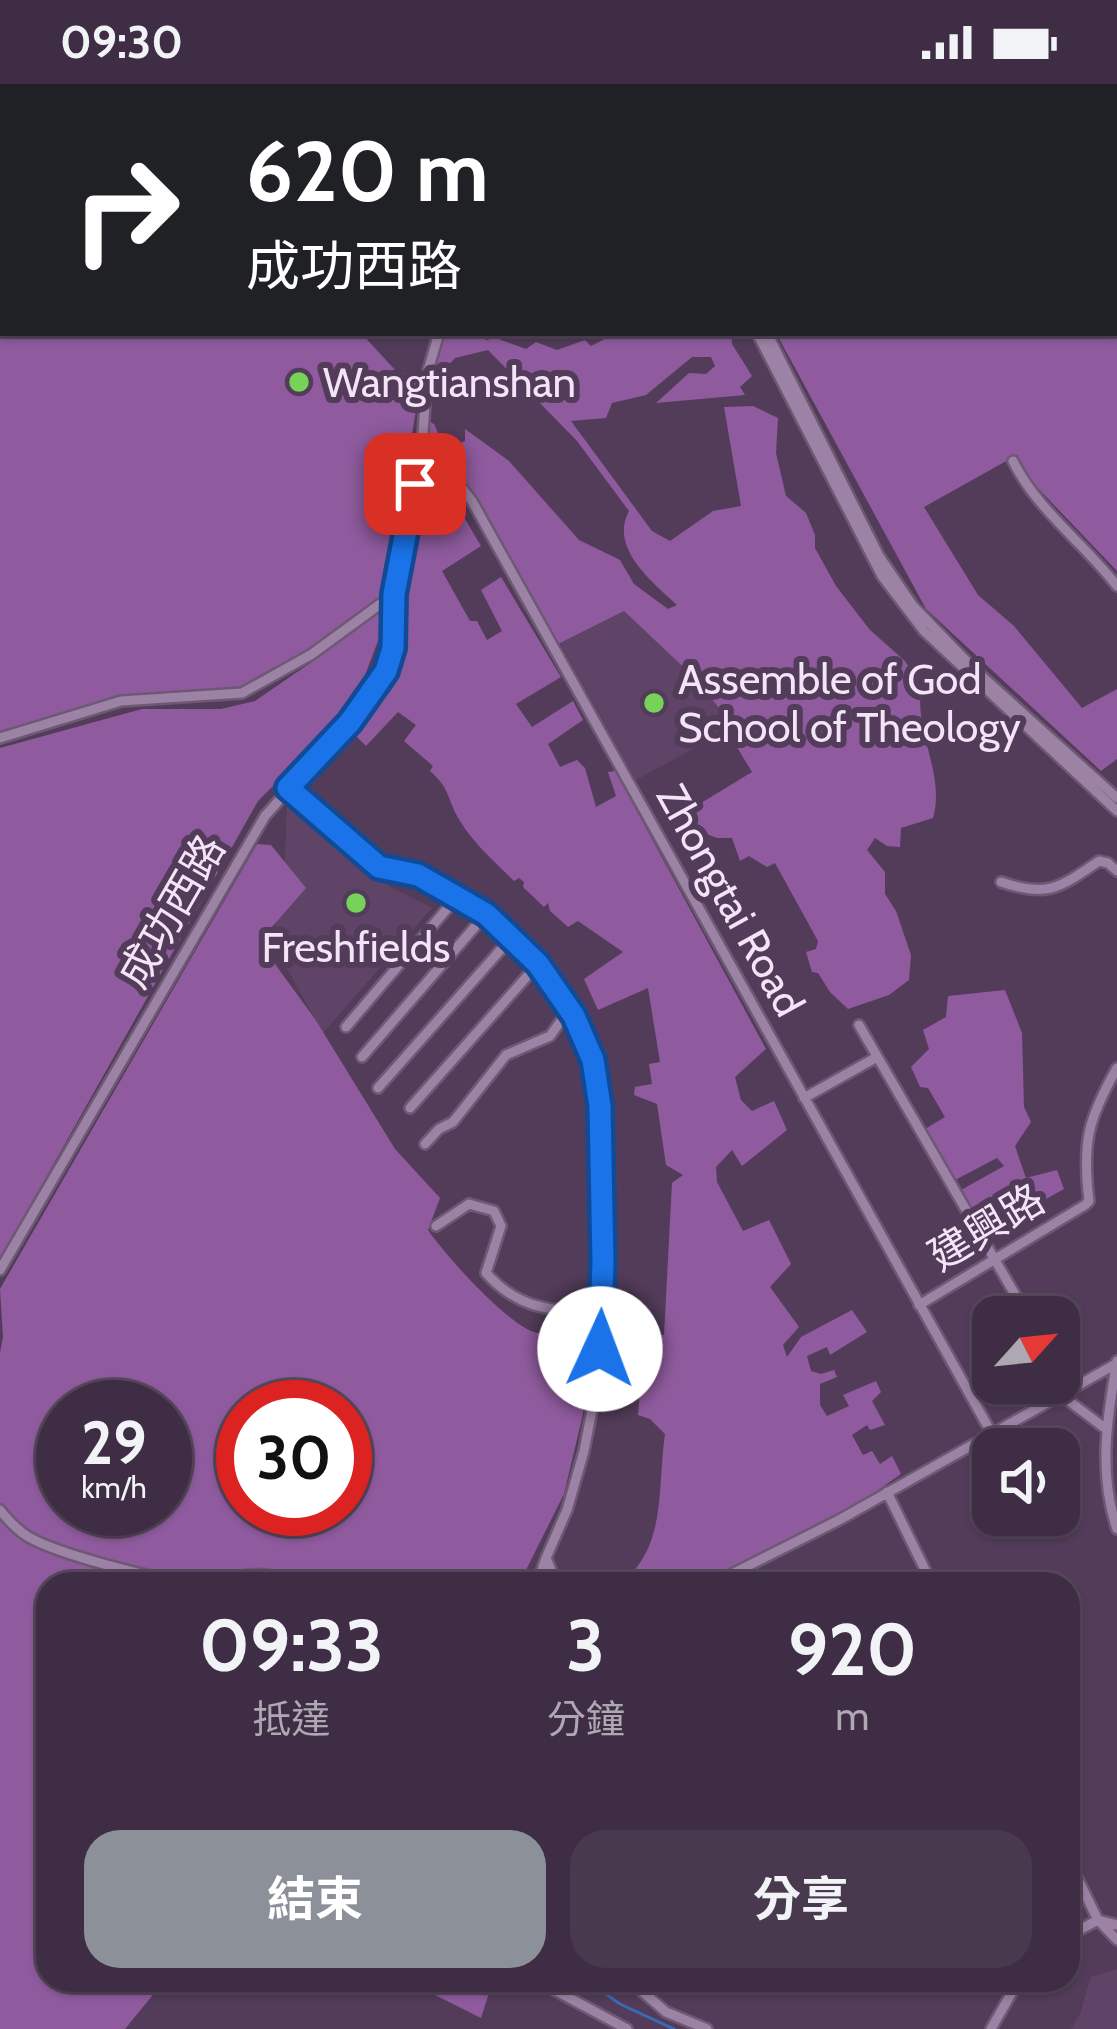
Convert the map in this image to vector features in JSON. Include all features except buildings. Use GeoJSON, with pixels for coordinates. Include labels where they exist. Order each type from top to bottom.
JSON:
{"type":"FeatureCollection","features":[{"type":"Feature","properties":{"kind":"street"},"geometry":{"type":"LineString","coordinates":[[422,448],[423,401],[438,336]]}},
{"type":"Feature","properties":{"kind":"street"},"geometry":{"type":"LineString","coordinates":[[759,336],[773,354],[885,575],[927,629],[1117,812]]}},
{"type":"Feature","properties":{"kind":"street"},"geometry":{"type":"LineString","coordinates":[[768,336],[773,354]]}},
{"type":"Feature","properties":{"kind":"street","name":"成功西路"},"geometry":{"type":"LineString","coordinates":[[0,1270],[265,816],[350,722],[386,671],[393,648],[394,594],[422,448]]}},
{"type":"Feature","properties":{"kind":"street","name":"Zhongtai Road"},"geometry":{"type":"LineString","coordinates":[[422,448],[440,460],[472,501],[989,1428]]}},
{"type":"Feature","properties":{"kind":"street"},"geometry":{"type":"LineString","coordinates":[[1013,461],[1021,478],[1117,586]]}},
{"type":"Feature","properties":{"kind":"street"},"geometry":{"type":"LineString","coordinates":[[0,738],[121,701],[242,693],[312,654],[394,594]]}},
{"type":"Feature","properties":{"kind":"street"},"geometry":{"type":"LineString","coordinates":[[927,629],[1117,798]]}},
{"type":"Feature","properties":{"kind":"street"},"geometry":{"type":"LineString","coordinates":[[288,788],[379,867],[418,875],[486,914],[512,937],[538,964],[574,1016],[593,1060],[600,1106],[599,1375],[567,1510],[542,1572]]}},
{"type":"Feature","properties":{"kind":"street"},"geometry":{"type":"LineString","coordinates":[[1000,882],[1033,893],[1059,888],[1099,861],[1117,871]]}},
{"type":"Feature","properties":{"kind":"street"},"geometry":{"type":"LineString","coordinates":[[346,1027],[458,897]]}},
{"type":"Feature","properties":{"kind":"street"},"geometry":{"type":"LineString","coordinates":[[362,1057],[486,914]]}},
{"type":"Feature","properties":{"kind":"street"},"geometry":{"type":"LineString","coordinates":[[378,1088],[512,937]]}},
{"type":"Feature","properties":{"kind":"street"},"geometry":{"type":"LineString","coordinates":[[410,1108],[538,964]]}},
{"type":"Feature","properties":{"kind":"street"},"geometry":{"type":"LineString","coordinates":[[425,1144],[453,1122],[506,1055],[550,1036],[560,1022],[574,1016]]}},
{"type":"Feature","properties":{"kind":"street"},"geometry":{"type":"LineString","coordinates":[[860,1025],[1016,1296]]}},
{"type":"Feature","properties":{"kind":"street"},"geometry":{"type":"LineString","coordinates":[[804,1098],[877,1057]]}},
{"type":"Feature","properties":{"kind":"street","name":"建興路"},"geometry":{"type":"LineString","coordinates":[[919,1305],[1089,1201],[1089,1125],[1117,1068]]}},
{"type":"Feature","properties":{"kind":"street"},"geometry":{"type":"LineString","coordinates":[[436,1226],[469,1204],[494,1211],[501,1226],[486,1273],[494,1282],[527,1306],[602,1314]]}},
{"type":"Feature","properties":{"kind":"street"},"geometry":{"type":"LineString","coordinates":[[1080,1384],[1117,1363]]}},
{"type":"Feature","properties":{"kind":"street"},"geometry":{"type":"LineString","coordinates":[[1117,1363],[1106,1429],[1105,1474],[1117,1529]]}},
{"type":"Feature","properties":{"kind":"street"},"geometry":{"type":"LineString","coordinates":[[1003,1428],[1045,1404]]}},
{"type":"Feature","properties":{"kind":"street"},"geometry":{"type":"LineString","coordinates":[[1073,1404],[1106,1429]]}},
{"type":"Feature","properties":{"kind":"street"},"geometry":{"type":"LineString","coordinates":[[735,1572],[972,1445]]}},
{"type":"Feature","properties":{"kind":"street"},"geometry":{"type":"LineString","coordinates":[[887,1492],[926,1572]]}},
{"type":"Feature","properties":{"kind":"street"},"geometry":{"type":"LineString","coordinates":[[0,1510],[12,1525],[39,1542],[143,1572]]}},
{"type":"Feature","properties":{"kind":"street"},"geometry":{"type":"LineString","coordinates":[[547,1558],[552,1572]]}},
{"type":"Feature","properties":{"kind":"street"},"geometry":{"type":"LineString","coordinates":[[1080,1883],[1098,1920],[1117,1940]]}},
{"type":"Feature","properties":{"kind":"street"},"geometry":{"type":"LineString","coordinates":[[1080,1930],[1098,1920],[1117,1925]]}},
{"type":"Feature","properties":{"kind":"street"},"geometry":{"type":"LineString","coordinates":[[558,1992],[627,2029]]}},
{"type":"Feature","properties":{"kind":"street"},"geometry":{"type":"LineString","coordinates":[[643,1992],[666,2012],[707,2029]]}},
{"type":"Feature","properties":{"kind":"street"},"geometry":{"type":"LineString","coordinates":[[991,2029],[1012,1992]]}},
{"type":"Feature","properties":{"kind":"shaded area"},"geometry":{"type":"Polygon","coordinates":[[[0,336],[364,336],[396,371],[421,378],[387,592],[276,677],[232,698],[104,706],[0,741],[0,336]]]}},
{"type":"Feature","properties":{"kind":"shaded area"},"geometry":{"type":"Polygon","coordinates":[[[444,336],[496,338],[526,349],[536,342],[557,350],[585,340],[591,346],[610,336],[731,336],[752,376],[740,387],[745,395],[656,403],[689,373],[706,374],[715,366],[711,357],[692,357],[646,395],[612,403],[606,418],[571,421],[652,531],[670,541],[713,511],[741,506],[724,407],[753,406],[778,418],[776,453],[786,496],[806,513],[815,548],[836,586],[922,684],[921,718],[935,785],[933,818],[901,828],[900,847],[875,838],[867,850],[885,872],[885,894],[911,955],[909,980],[889,995],[848,1009],[818,973],[812,972],[806,952],[816,949],[818,941],[775,863],[767,867],[749,856],[740,861],[732,838],[717,838],[696,830],[696,823],[682,820],[683,814],[752,772],[732,739],[733,726],[696,679],[624,611],[556,645],[473,498],[426,438],[426,420],[434,424],[446,450],[465,441],[465,429],[509,461],[579,540],[620,560],[634,584],[668,609],[677,605],[629,551],[624,525],[629,511],[577,441],[488,350],[455,358],[432,383],[444,336]]]}},
{"type":"Feature","properties":{"kind":"shaded area"},"geometry":{"type":"Polygon","coordinates":[[[778,336],[1117,336],[1117,571],[1034,484],[1017,455],[924,507],[978,595],[1014,626],[1082,708],[1117,689],[1117,759],[1101,771],[926,609],[778,336]]]}},
{"type":"Feature","properties":{"kind":"shaded area"},"geometry":{"type":"Polygon","coordinates":[[[420,472],[439,475],[481,546],[442,571],[470,621],[477,621],[487,640],[502,631],[481,590],[501,577],[561,677],[516,704],[532,727],[573,701],[583,720],[548,744],[560,767],[577,760],[585,768],[596,807],[616,796],[608,772],[615,771],[766,1049],[735,1077],[741,1100],[752,1111],[774,1101],[787,1130],[742,1166],[732,1150],[716,1167],[717,1182],[743,1231],[769,1220],[791,1264],[770,1287],[799,1327],[783,1345],[787,1357],[801,1337],[852,1310],[867,1332],[830,1355],[827,1347],[807,1356],[811,1371],[834,1370],[837,1377],[820,1384],[820,1405],[827,1416],[849,1406],[843,1395],[876,1381],[881,1392],[872,1401],[885,1425],[870,1430],[867,1425],[852,1435],[863,1455],[872,1451],[880,1464],[892,1456],[901,1474],[864,1500],[723,1572],[633,1572],[653,1535],[665,1434],[650,1419],[638,1415],[643,1356],[621,1354],[621,1334],[664,1335],[672,1183],[683,1175],[666,1165],[657,1104],[634,1095],[635,1087],[652,1084],[649,1064],[660,1062],[648,988],[598,1010],[584,979],[623,952],[578,921],[568,927],[548,903],[544,907],[523,887],[524,882],[514,881],[478,845],[430,771],[433,766],[404,741],[416,725],[398,712],[366,746],[353,733],[389,684],[420,472]]]}},
{"type":"Feature","properties":{"kind":"shaded area"},"geometry":{"type":"Polygon","coordinates":[[[380,611],[386,620],[365,675],[324,735],[258,801],[0,1259],[0,748],[142,709],[221,709],[255,701],[316,659],[342,632],[380,611]]]}},
{"type":"Feature","properties":{"kind":"shaded area","name":"Assemble of God School of Theology"},"geometry":{"type":"Polygon","coordinates":[[[624,611],[696,679],[733,727],[636,780],[560,643],[624,611]]]}},
{"type":"Feature","properties":{"kind":"shaded area"},"geometry":{"type":"Polygon","coordinates":[[[287,801],[392,888],[432,908],[323,1033],[273,944],[287,801]]]}},
{"type":"Feature","properties":{"kind":"shaded area"},"geometry":{"type":"Polygon","coordinates":[[[257,844],[271,845],[306,888],[259,942],[315,1019],[395,1149],[440,1198],[428,1230],[475,1285],[519,1324],[544,1334],[589,1338],[583,1414],[564,1494],[525,1572],[36,1572],[36,1992],[155,1992],[125,2029],[0,2029],[0,1289],[257,844]]]}},
{"type":"Feature","properties":{"kind":"shaded area"},"geometry":{"type":"Polygon","coordinates":[[[1005,990],[1022,1033],[1024,1107],[1031,1122],[1015,1146],[1026,1178],[1057,1170],[1064,1189],[999,1225],[992,1213],[979,1221],[961,1190],[1004,1166],[997,1158],[955,1180],[925,1129],[945,1117],[928,1088],[920,1087],[911,1067],[929,1049],[923,1030],[946,1017],[948,996],[1005,990]]]}},
{"type":"Feature","properties":{"kind":"shaded area"},"geometry":{"type":"Polygon","coordinates":[[[1117,1969],[1117,2029],[1071,2029],[1091,1977],[1117,1969]]]}},
{"type":"Feature","properties":{"kind":"shaded area"},"geometry":{"type":"Polygon","coordinates":[[[429,1992],[489,1992],[481,2018],[429,1992]]]}},
{"type":"Feature","properties":{"kind":"waterway"},"geometry":{"type":"LineString","coordinates":[[603,1992],[674,2029]]}},
{"type":"Feature","properties":{"kind":"place","name":"Wangtianshan"},"geometry":{"type":"Point","coordinates":[299,382]}},
{"type":"Feature","properties":{"kind":"place","name":"Assemble of God School of Theology"},"geometry":{"type":"Point","coordinates":[654,703]}},
{"type":"Feature","properties":{"kind":"place","name":"Freshfields"},"geometry":{"type":"Point","coordinates":[356,903]}},
{"type":"Feature","properties":{"kind":"route"},"geometry":{"type":"LineString","coordinates":[[415,484],[394,594],[393,648],[386,671],[350,722],[288,788],[379,867],[418,875],[486,914],[538,964],[574,1016],[593,1060],[600,1106],[600,1349]]}}]}
